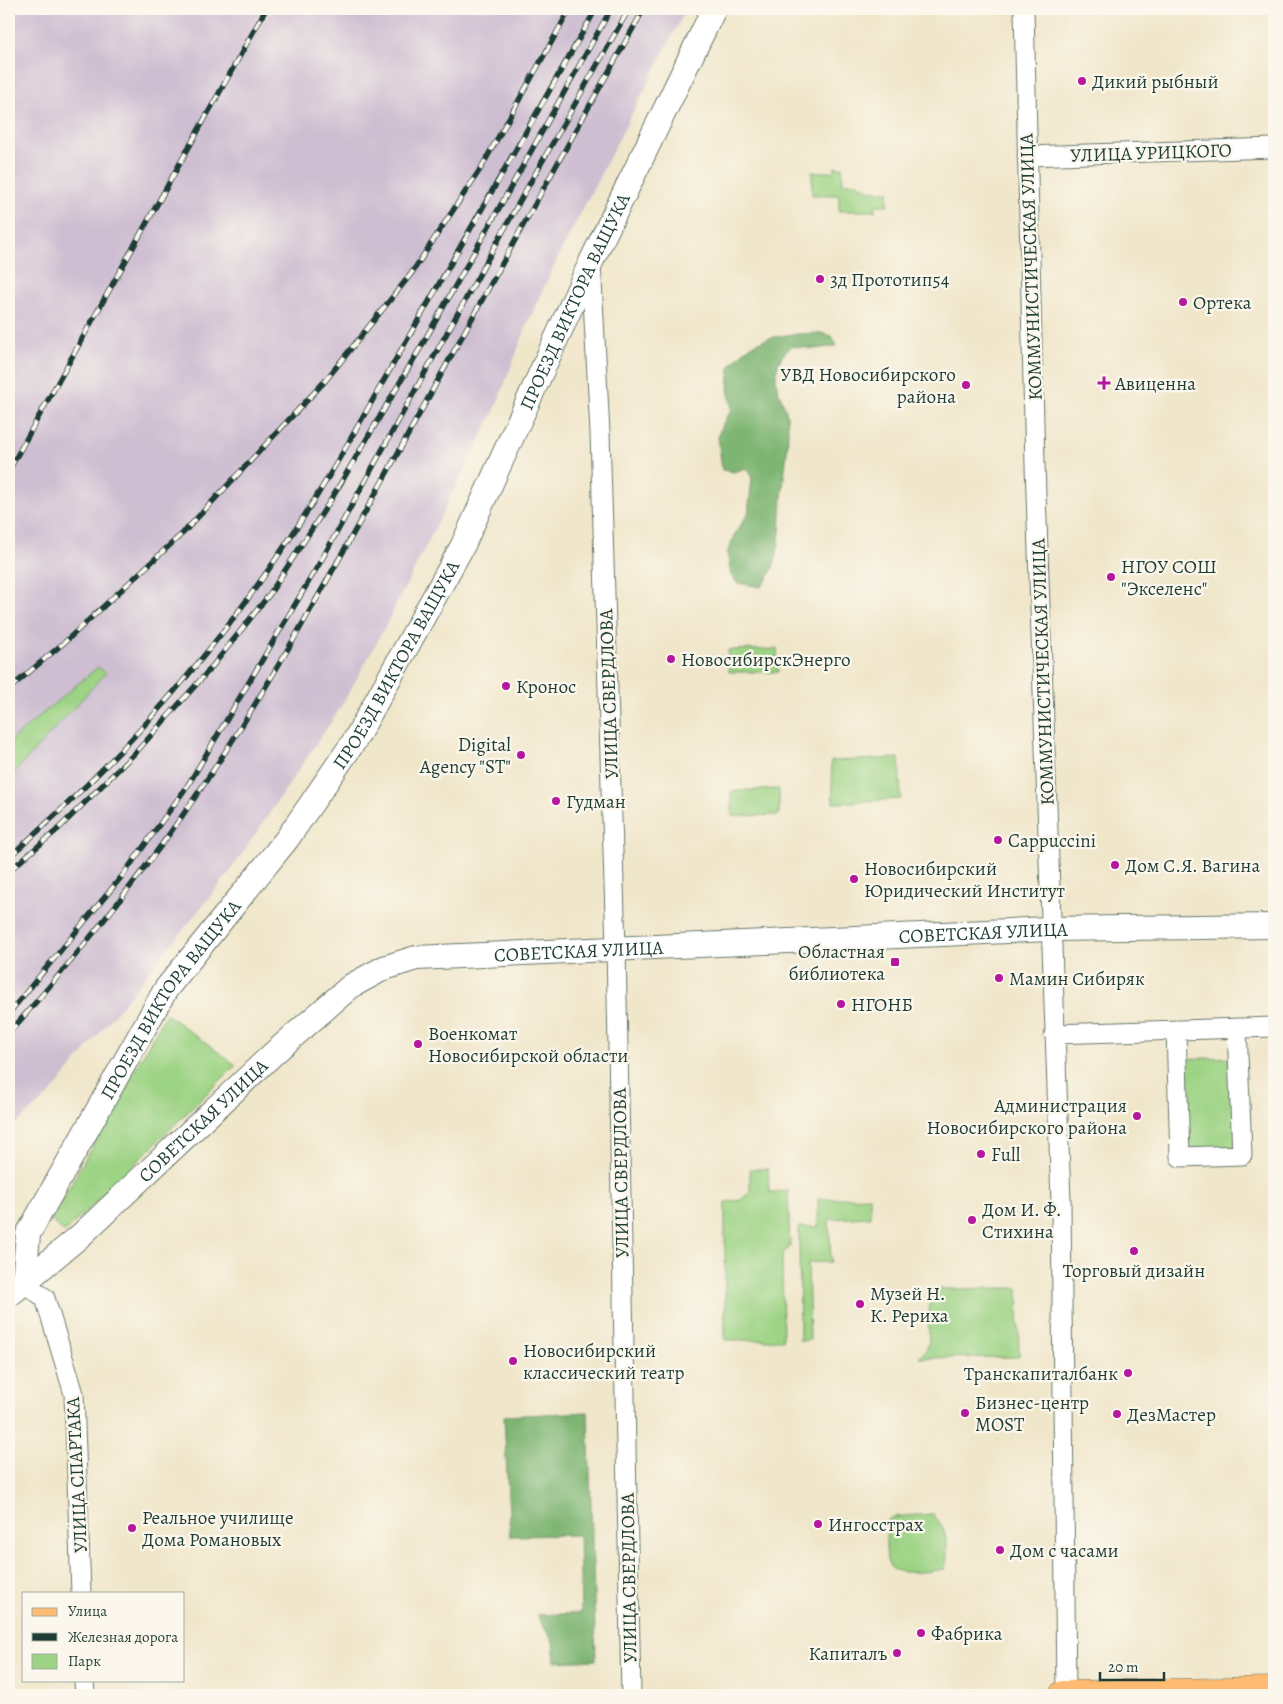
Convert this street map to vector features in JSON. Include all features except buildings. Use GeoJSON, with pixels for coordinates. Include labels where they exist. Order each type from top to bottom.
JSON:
{"type":"FeatureCollection","features":[{"type":"Feature","properties":{"kind":"main road"},"geometry":{"type":"LineString","coordinates":[[1065,1695],[1274,1691]]}},
{"type":"Feature","properties":{"kind":"street","name":"ПРОЕЗД ВИКТОРА ВАЩУКА"},"geometry":{"type":"LineString","coordinates":[[16,1289],[28,1234],[166,989],[287,839],[360,732],[464,545],[591,262],[714,9]]}},
{"type":"Feature","properties":{"kind":"street","name":"КОММУНИСТИЧЕСКАЯ УЛИЦА"},"geometry":{"type":"LineString","coordinates":[[1024,9],[1050,929],[1061,1201],[1065,1695]]}},
{"type":"Feature","properties":{"kind":"street","name":"УЛИЦА УРИЦКОГО"},"geometry":{"type":"LineString","coordinates":[[1027,156],[1274,148]]}},
{"type":"Feature","properties":{"kind":"street","name":"УЛИЦА СВЕРДЛОВА"},"geometry":{"type":"LineString","coordinates":[[591,262],[600,433],[616,948],[631,1695]]}},
{"type":"Feature","properties":{"kind":"street","name":"СОВЕТСКАЯ УЛИЦА"},"geometry":{"type":"LineString","coordinates":[[16,1289],[80,1236],[261,1065],[351,986],[384,968],[416,958],[1050,929],[1274,926]]}},
{"type":"Feature","properties":{"kind":"street"},"geometry":{"type":"LineString","coordinates":[[1054,1034],[1274,1027]]}},
{"type":"Feature","properties":{"kind":"street"},"geometry":{"type":"LineString","coordinates":[[1176,1030],[1180,1157],[1233,1156],[1242,1155],[1237,1028]]}},
{"type":"Feature","properties":{"kind":"street","name":"УЛИЦА СПАРТАКА"},"geometry":{"type":"LineString","coordinates":[[16,1289],[46,1298],[74,1394],[81,1592]]}},
{"type":"Feature","properties":{"kind":"street"},"geometry":{"type":"LineString","coordinates":[[84,1682],[85,1695]]}},
{"type":"Feature","properties":{"kind":"shaded area"},"geometry":{"type":"Polygon","coordinates":[[[9,9],[686,9],[558,257],[527,325],[495,409],[385,627],[341,707],[229,873],[51,1093],[9,1130],[9,9]]]}},
{"type":"Feature","properties":{"kind":"green space"},"geometry":{"type":"Polygon","coordinates":[[[835,167],[842,167],[843,183],[857,183],[871,191],[888,191],[888,205],[875,205],[875,211],[839,211],[839,195],[812,195],[812,172],[834,172],[835,167]]]}},
{"type":"Feature","properties":{"kind":"green space"},"geometry":{"type":"Polygon","coordinates":[[[821,333],[832,336],[837,346],[814,349],[792,346],[785,352],[778,367],[776,381],[786,411],[788,434],[777,553],[774,565],[761,587],[737,583],[731,575],[727,553],[736,532],[748,514],[752,478],[746,468],[734,472],[722,470],[718,437],[721,427],[732,409],[728,388],[730,366],[750,347],[771,338],[794,334],[821,333]]]}},
{"type":"Feature","properties":{"kind":"green space"},"geometry":{"type":"Polygon","coordinates":[[[777,649],[778,672],[729,672],[728,650],[777,649]]]}},
{"type":"Feature","properties":{"kind":"green space"},"geometry":{"type":"Polygon","coordinates":[[[98,667],[106,673],[9,778],[9,742],[98,667]]]}},
{"type":"Feature","properties":{"kind":"green space"},"geometry":{"type":"Polygon","coordinates":[[[899,758],[901,799],[833,803],[831,761],[899,758]]]}},
{"type":"Feature","properties":{"kind":"green space"},"geometry":{"type":"Polygon","coordinates":[[[779,789],[779,815],[732,816],[731,791],[779,789]]]}},
{"type":"Feature","properties":{"kind":"green space"},"geometry":{"type":"Polygon","coordinates":[[[166,1014],[236,1065],[64,1233],[51,1220],[166,1014]]]}},
{"type":"Feature","properties":{"kind":"green space"},"geometry":{"type":"Polygon","coordinates":[[[1238,1057],[1242,1155],[1180,1157],[1177,1059],[1238,1057]]]}},
{"type":"Feature","properties":{"kind":"green space"},"geometry":{"type":"Polygon","coordinates":[[[750,1169],[768,1169],[769,1192],[788,1191],[790,1247],[782,1254],[783,1340],[725,1340],[725,1202],[741,1200],[750,1192],[750,1169]]]}},
{"type":"Feature","properties":{"kind":"green space"},"geometry":{"type":"Polygon","coordinates":[[[870,1197],[870,1217],[829,1219],[831,1262],[808,1263],[810,1340],[800,1341],[799,1227],[818,1227],[818,1199],[870,1197]]]}},
{"type":"Feature","properties":{"kind":"green space"},"geometry":{"type":"Polygon","coordinates":[[[1018,1288],[1019,1357],[919,1358],[928,1345],[929,1307],[934,1294],[939,1289],[1018,1288]]]}},
{"type":"Feature","properties":{"kind":"green space"},"geometry":{"type":"Polygon","coordinates":[[[588,1412],[596,1660],[555,1662],[553,1641],[536,1615],[581,1613],[579,1535],[510,1536],[504,1416],[588,1412]]]}},
{"type":"Feature","properties":{"kind":"green space"},"geometry":{"type":"Polygon","coordinates":[[[932,1514],[941,1526],[946,1539],[945,1569],[906,1572],[893,1569],[889,1565],[887,1555],[886,1522],[892,1517],[932,1514]]]}},
{"type":"Feature","properties":{"kind":"railway"},"geometry":{"type":"LineString","coordinates":[[9,470],[266,9]]}},
{"type":"Feature","properties":{"kind":"railway"},"geometry":{"type":"LineString","coordinates":[[9,689],[66,641],[183,533],[325,381],[411,274],[481,168],[570,9]]}},
{"type":"Feature","properties":{"kind":"railway"},"geometry":{"type":"LineString","coordinates":[[9,857],[86,785],[159,709],[193,669],[258,585],[305,515],[337,462],[596,9]]}},
{"type":"Feature","properties":{"kind":"railway"},"geometry":{"type":"LineString","coordinates":[[9,871],[57,830],[138,750],[211,668],[269,595],[332,498],[422,345],[611,9]]}},
{"type":"Feature","properties":{"kind":"railway"},"geometry":{"type":"LineString","coordinates":[[9,1013],[123,875],[188,785],[322,559],[522,197],[629,9]]}},
{"type":"Feature","properties":{"kind":"railway"},"geometry":{"type":"LineString","coordinates":[[9,1033],[84,945],[132,884],[200,790],[250,712],[343,552],[644,9]]}},
{"type":"Feature","properties":{"kind":"place","name":"Дикий рыбный"},"geometry":{"type":"Point","coordinates":[1082,81]}},
{"type":"Feature","properties":{"kind":"place","name":"3д Прототип54"},"geometry":{"type":"Point","coordinates":[820,279]}},
{"type":"Feature","properties":{"kind":"place","name":"Ортека"},"geometry":{"type":"Point","coordinates":[1183,302]}},
{"type":"Feature","properties":{"kind":"place","name":"Авиценна"},"geometry":{"type":"Point","coordinates":[1104,383]}},
{"type":"Feature","properties":{"kind":"place","name":"УВД Новосибирского района"},"geometry":{"type":"Point","coordinates":[966,385]}},
{"type":"Feature","properties":{"kind":"place","name":"НГОУ СОШ \"Экселенс\""},"geometry":{"type":"Point","coordinates":[1111,577]}},
{"type":"Feature","properties":{"kind":"place","name":"НовосибирскЭнерго"},"geometry":{"type":"Point","coordinates":[671,659]}},
{"type":"Feature","properties":{"kind":"place","name":"Кронос"},"geometry":{"type":"Point","coordinates":[506,686]}},
{"type":"Feature","properties":{"kind":"place","name":"Digital Agency \"ST\""},"geometry":{"type":"Point","coordinates":[521,755]}},
{"type":"Feature","properties":{"kind":"place","name":"Гудман"},"geometry":{"type":"Point","coordinates":[556,801]}},
{"type":"Feature","properties":{"kind":"place","name":"Cappuccini"},"geometry":{"type":"Point","coordinates":[998,840]}},
{"type":"Feature","properties":{"kind":"place","name":"Дом С.Я. Вагина"},"geometry":{"type":"Point","coordinates":[1115,865]}},
{"type":"Feature","properties":{"kind":"place","name":"Новосибирский Юридический Институт"},"geometry":{"type":"Point","coordinates":[854,879]}},
{"type":"Feature","properties":{"kind":"place","name":"Областная библиотека"},"geometry":{"type":"Point","coordinates":[895,962]}},
{"type":"Feature","properties":{"kind":"place","name":"Мамин Сибиряк"},"geometry":{"type":"Point","coordinates":[999,978]}},
{"type":"Feature","properties":{"kind":"place","name":"НГОНБ"},"geometry":{"type":"Point","coordinates":[841,1004]}},
{"type":"Feature","properties":{"kind":"place","name":"Военкомат Новосибирской области"},"geometry":{"type":"Point","coordinates":[418,1044]}},
{"type":"Feature","properties":{"kind":"place","name":"Администрация Новосибирского района"},"geometry":{"type":"Point","coordinates":[1137,1116]}},
{"type":"Feature","properties":{"kind":"place","name":"Full"},"geometry":{"type":"Point","coordinates":[981,1154]}},
{"type":"Feature","properties":{"kind":"place","name":"Дом И. Ф. Стихина"},"geometry":{"type":"Point","coordinates":[972,1220]}},
{"type":"Feature","properties":{"kind":"place","name":"Торговый дизайн"},"geometry":{"type":"Point","coordinates":[1134,1251]}},
{"type":"Feature","properties":{"kind":"place","name":"Музей Н. К. Рериха"},"geometry":{"type":"Point","coordinates":[860,1304]}},
{"type":"Feature","properties":{"kind":"place","name":"Новосибирский классический театр"},"geometry":{"type":"Point","coordinates":[513,1361]}},
{"type":"Feature","properties":{"kind":"place","name":"Транскапиталбанк"},"geometry":{"type":"Point","coordinates":[1128,1373]}},
{"type":"Feature","properties":{"kind":"place","name":"Бизнес-центр MOST"},"geometry":{"type":"Point","coordinates":[965,1413]}},
{"type":"Feature","properties":{"kind":"place","name":"ДезМастер"},"geometry":{"type":"Point","coordinates":[1117,1414]}},
{"type":"Feature","properties":{"kind":"place","name":"Ингосстрах"},"geometry":{"type":"Point","coordinates":[818,1524]}},
{"type":"Feature","properties":{"kind":"place","name":"Реальное училище Дома Романовых"},"geometry":{"type":"Point","coordinates":[132,1528]}},
{"type":"Feature","properties":{"kind":"place","name":"Дом с часами"},"geometry":{"type":"Point","coordinates":[1000,1550]}},
{"type":"Feature","properties":{"kind":"place","name":"Фабрика"},"geometry":{"type":"Point","coordinates":[921,1633]}},
{"type":"Feature","properties":{"kind":"place","name":"Капиталъ"},"geometry":{"type":"Point","coordinates":[897,1653]}}]}
